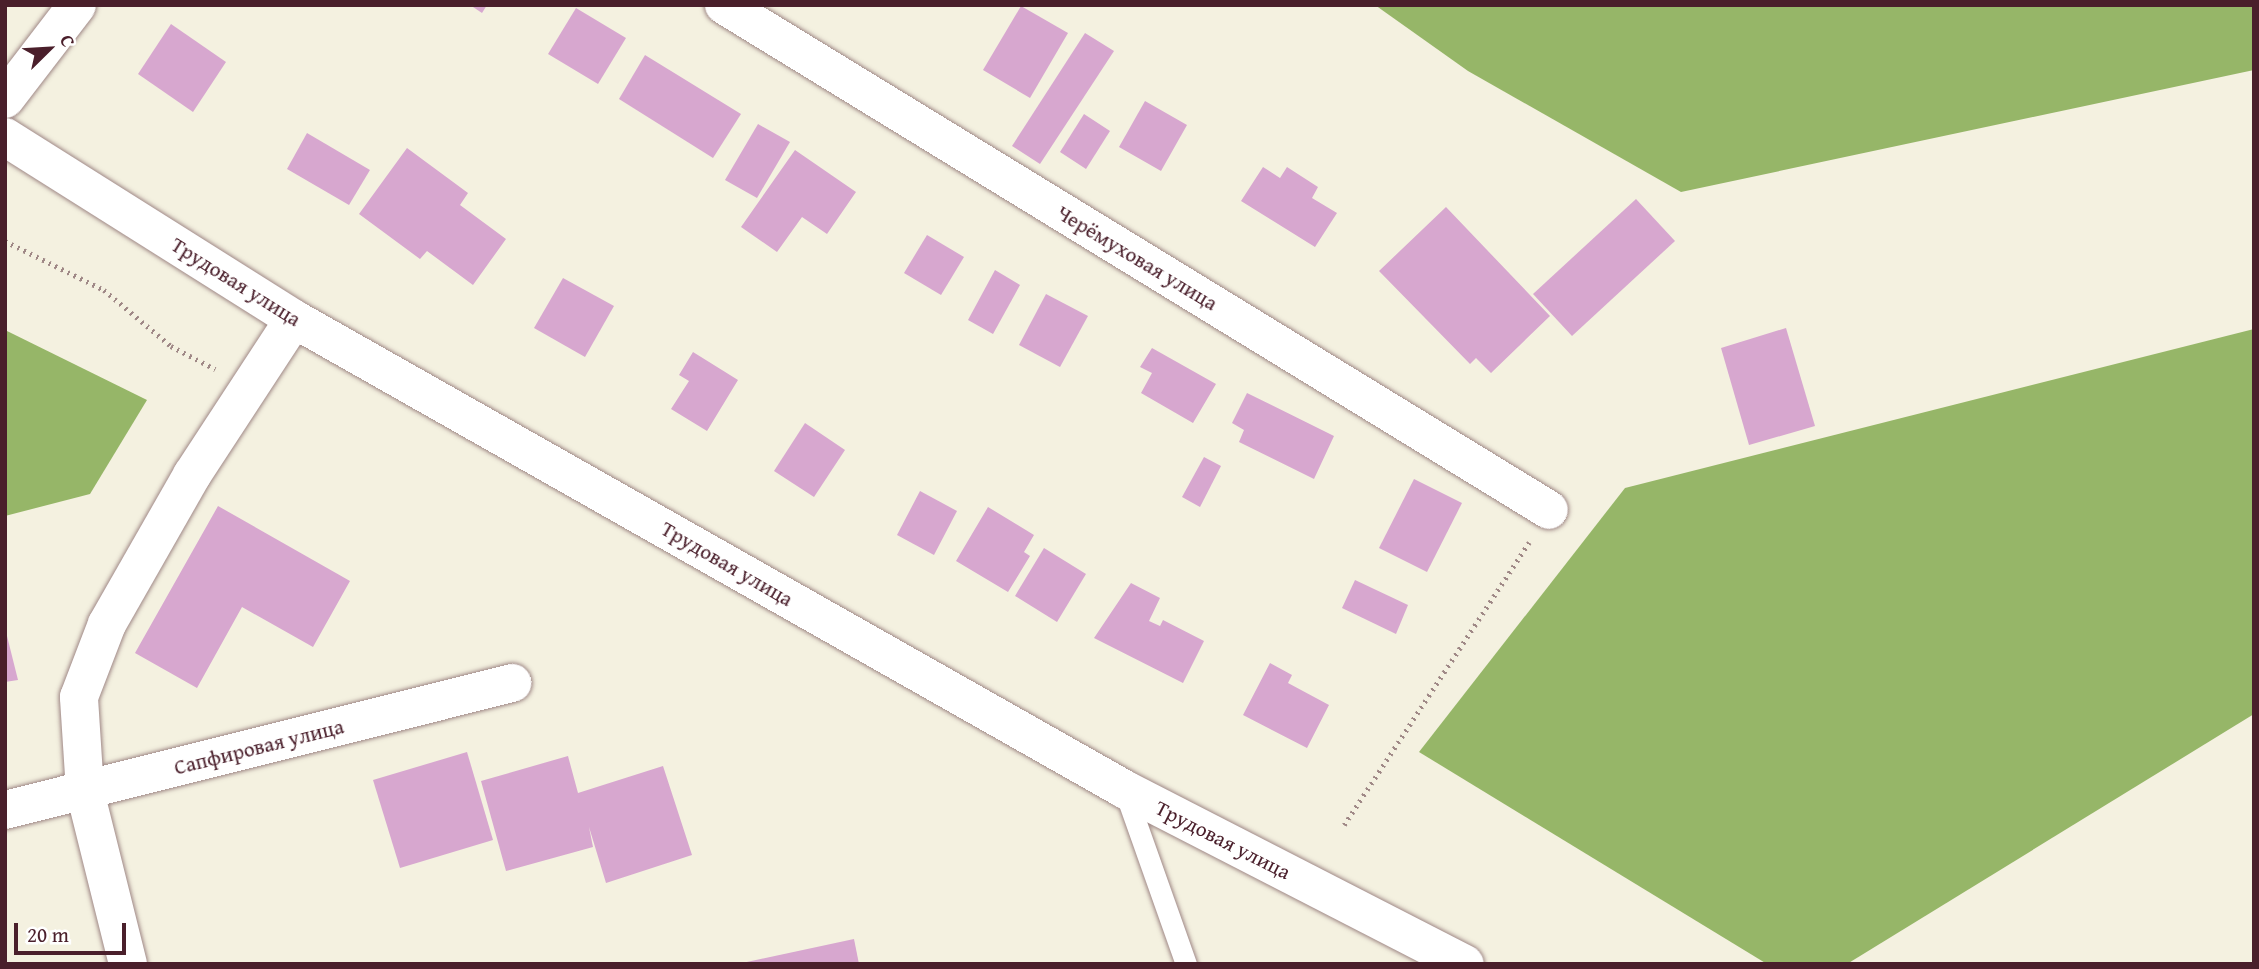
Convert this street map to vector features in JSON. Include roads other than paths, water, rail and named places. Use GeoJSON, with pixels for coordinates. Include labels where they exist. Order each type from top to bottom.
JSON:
{"type":"FeatureCollection","features":[{"type":"Feature","properties":{"kind":"street"},"geometry":{"type":"LineString","coordinates":[[5,99],[77,5]]}},
{"type":"Feature","properties":{"kind":"street","name":"Черёмуховая улица"},"geometry":{"type":"LineString","coordinates":[[724,5],[1549,510]]}},
{"type":"Feature","properties":{"kind":"street","name":"Трудовая улица"},"geometry":{"type":"LineString","coordinates":[[5,137],[294,319],[1124,789],[1465,964]]}},
{"type":"Feature","properties":{"kind":"street"},"geometry":{"type":"LineString","coordinates":[[128,964],[85,791],[79,697],[107,624],[249,387],[294,319]]}},
{"type":"Feature","properties":{"kind":"street","name":"Сапфировая улица"},"geometry":{"type":"LineString","coordinates":[[5,810],[512,683]]}},
{"type":"Feature","properties":{"kind":"lane"},"geometry":{"type":"LineString","coordinates":[[1124,789],[1186,964]]}}]}
